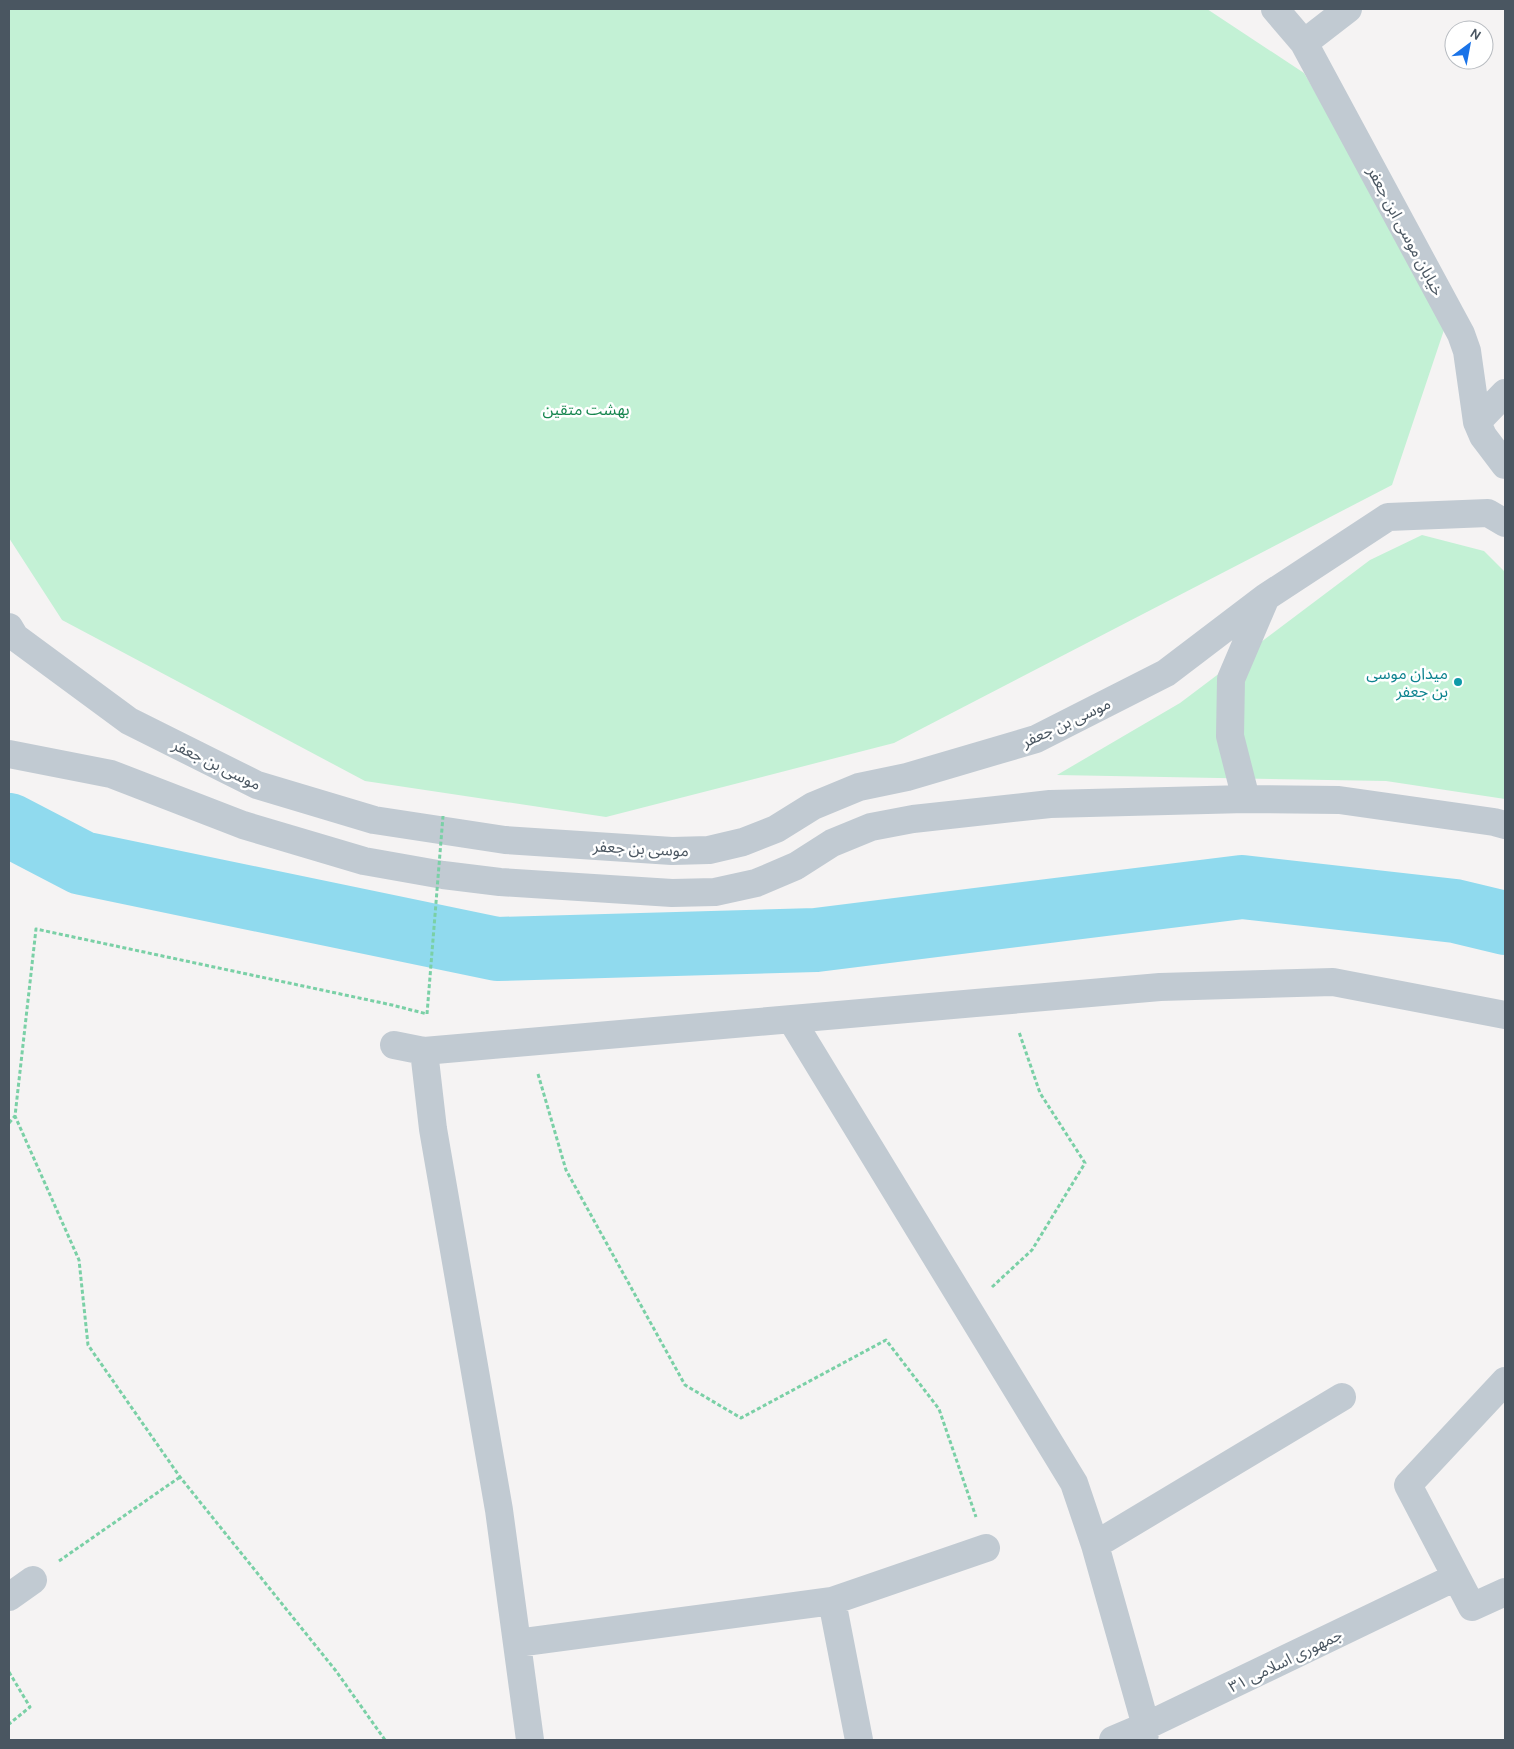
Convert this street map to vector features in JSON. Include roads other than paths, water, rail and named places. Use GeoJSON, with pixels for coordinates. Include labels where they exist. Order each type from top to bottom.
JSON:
{"type":"FeatureCollection","features":[{"type":"Feature","properties":{"kind":"street","name":"خیابان موسی ابن جعفر"},"geometry":{"type":"LineString","coordinates":[[1275,9],[1304,43],[1461,334],[1467,351],[1478,422],[1483,436],[1505,465]]}},
{"type":"Feature","properties":{"kind":"street"},"geometry":{"type":"LineString","coordinates":[[1304,43],[1348,9]]}},
{"type":"Feature","properties":{"kind":"street"},"geometry":{"type":"LineString","coordinates":[[1478,422],[1505,393]]}},
{"type":"Feature","properties":{"kind":"street"},"geometry":{"type":"LineString","coordinates":[[1246,799],[1230,736],[1231,679],[1266,597],[1388,516],[1488,513],[1505,523]]}},
{"type":"Feature","properties":{"kind":"street","name":"موسی بن جعفر"},"geometry":{"type":"LineString","coordinates":[[9,627],[14,637],[129,721],[257,785],[374,820],[505,840],[672,851],[710,850],[743,842],[776,828],[813,806],[859,787],[907,777],[1036,739],[1166,673],[1266,597]]}},
{"type":"Feature","properties":{"kind":"street"},"geometry":{"type":"LineString","coordinates":[[9,754],[111,774],[243,825],[364,861],[443,875],[500,882],[672,893],[715,892],[756,883],[796,866],[832,843],[872,827],[913,818],[1050,804],[1246,799],[1339,800],[1505,825]]}},
{"type":"Feature","properties":{"kind":"street"},"geometry":{"type":"LineString","coordinates":[[394,1045],[424,1051],[1160,986],[1333,982],[1505,1015]]}},
{"type":"Feature","properties":{"kind":"street"},"geometry":{"type":"LineString","coordinates":[[791,1019],[1074,1483],[1095,1545],[1150,1736]]}},
{"type":"Feature","properties":{"kind":"street"},"geometry":{"type":"LineString","coordinates":[[424,1051],[433,1129],[499,1510],[530,1740]]}},
{"type":"Feature","properties":{"kind":"street"},"geometry":{"type":"LineString","coordinates":[[1505,1381],[1408,1485],[1472,1607],[1505,1592]]}},
{"type":"Feature","properties":{"kind":"street"},"geometry":{"type":"LineString","coordinates":[[1095,1545],[1342,1397]]}},
{"type":"Feature","properties":{"kind":"street"},"geometry":{"type":"LineString","coordinates":[[517,1643],[832,1601],[986,1548]]}},
{"type":"Feature","properties":{"kind":"street","name":"جمهوری اسلامی ۳۱"},"geometry":{"type":"LineString","coordinates":[[1113,1740],[1150,1736],[1456,1577]]}},
{"type":"Feature","properties":{"kind":"street"},"geometry":{"type":"LineString","coordinates":[[9,1597],[33,1580]]}},
{"type":"Feature","properties":{"kind":"street"},"geometry":{"type":"LineString","coordinates":[[832,1601],[859,1740]]}},
{"type":"Feature","properties":{"kind":"waterway"},"geometry":{"type":"LineString","coordinates":[[9,825],[82,863],[497,949],[816,940],[1242,887],[1455,911],[1505,923]]}},
{"type":"Feature","properties":{"kind":"place","name":"میدان موسی بن جعفر"},"geometry":{"type":"Point","coordinates":[1458,682]}},
{"type":"Feature","properties":{"kind":"park label","name":"بهشت متقین"},"geometry":{"type":"Point","coordinates":[586,409]}}]}
